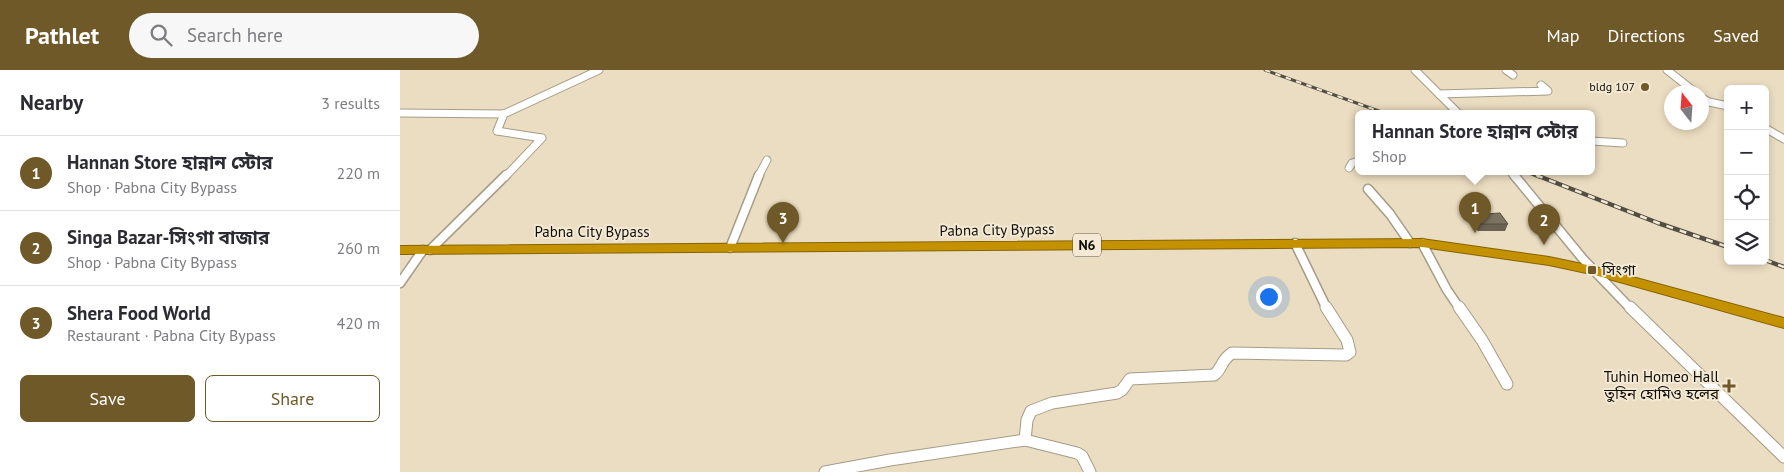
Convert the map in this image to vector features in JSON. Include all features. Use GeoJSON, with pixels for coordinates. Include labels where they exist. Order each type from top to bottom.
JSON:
{"type":"FeatureCollection","features":[{"type":"Feature","properties":{"kind":"highway","name":"Pabna City Bypass"},"geometry":{"type":"LineString","coordinates":[[400,250],[1416,243],[1548,261],[1592,270],[1784,323]]}},
{"type":"Feature","properties":{"kind":"street"},"geometry":{"type":"LineString","coordinates":[[400,113],[504,114],[599,70]]}},
{"type":"Feature","properties":{"kind":"street"},"geometry":{"type":"LineString","coordinates":[[1415,70],[1455,110]]}},
{"type":"Feature","properties":{"kind":"street"},"geometry":{"type":"LineString","coordinates":[[1506,70],[1513,75]]}},
{"type":"Feature","properties":{"kind":"street"},"geometry":{"type":"LineString","coordinates":[[1667,70],[1686,85]]}},
{"type":"Feature","properties":{"kind":"street"},"geometry":{"type":"LineString","coordinates":[[1439,94],[1548,91],[1542,85]]}},
{"type":"Feature","properties":{"kind":"street"},"geometry":{"type":"LineString","coordinates":[[1709,102],[1724,105]]}},
{"type":"Feature","properties":{"kind":"street"},"geometry":{"type":"LineString","coordinates":[[400,283],[427,250],[542,140],[542,138],[496,130],[504,114]]}},
{"type":"Feature","properties":{"kind":"street"},"geometry":{"type":"LineString","coordinates":[[1767,130],[1782,142]]}},
{"type":"Feature","properties":{"kind":"street"},"geometry":{"type":"LineString","coordinates":[[1595,142],[1623,143]]}},
{"type":"Feature","properties":{"kind":"street"},"geometry":{"type":"LineString","coordinates":[[730,248],[756,181],[767,160]]}},
{"type":"Feature","properties":{"kind":"street"},"geometry":{"type":"LineString","coordinates":[[1349,168],[1355,162]]}},
{"type":"Feature","properties":{"kind":"street"},"geometry":{"type":"LineString","coordinates":[[1513,175],[1561,235],[1592,270],[1733,405],[1784,457]]}},
{"type":"Feature","properties":{"kind":"street"},"geometry":{"type":"LineString","coordinates":[[1368,189],[1416,243],[1482,340],[1507,384]]}},
{"type":"Feature","properties":{"kind":"street"},"geometry":{"type":"LineString","coordinates":[[1025,440],[1027,420],[1031,411],[1052,403],[1120,392],[1130,379],[1214,375],[1218,372],[1223,358],[1232,353],[1346,355],[1350,352],[1347,340],[1324,303],[1296,243]]}},
{"type":"Feature","properties":{"kind":"street"},"geometry":{"type":"LineString","coordinates":[[825,472],[890,460],[1025,440],[1077,453],[1082,456],[1090,472]]}},
{"type":"Feature","properties":{"kind":"shaded area"},"geometry":{"type":"Polygon","coordinates":[[[400,70],[1784,70],[1784,472],[400,472],[400,70]]]}},
{"type":"Feature","properties":{"kind":"building"},"geometry":{"type":"Polygon","coordinates":[[[1481,211],[1484,214],[1500,213],[1508,224],[1481,224],[1469,213],[1481,211]]]}},
{"type":"Feature","properties":{"kind":"railway"},"geometry":{"type":"LineString","coordinates":[[1265,70],[1376,110]]}},
{"type":"Feature","properties":{"kind":"railway"},"geometry":{"type":"LineString","coordinates":[[1534,175],[1539,177]]}},
{"type":"Feature","properties":{"kind":"railway"},"geometry":{"type":"LineString","coordinates":[[1536,175],[1658,223],[1724,246]]}},
{"type":"Feature","properties":{"kind":"railway"},"geometry":{"type":"LineString","coordinates":[[1769,261],[1784,267]]}},
{"type":"Feature","properties":{"kind":"place","name":"bldg 107"},"geometry":{"type":"Point","coordinates":[1645,87]}},
{"type":"Feature","properties":{"kind":"place","name":"Hannan Store হান্নান স্টোর"},"geometry":{"type":"Point","coordinates":[1475,233]}},
{"type":"Feature","properties":{"kind":"place","name":"Shera Food World"},"geometry":{"type":"Point","coordinates":[783,243]}},
{"type":"Feature","properties":{"kind":"place","name":"Singa Bazar-সিংগা বাজার"},"geometry":{"type":"Point","coordinates":[1544,245]}},
{"type":"Feature","properties":{"kind":"place","name":"সিংগা"},"geometry":{"type":"Point","coordinates":[1592,270]}},
{"type":"Feature","properties":{"kind":"place","name":"Tuhin Homeo Hall তুহিন হোমিও হলের"},"geometry":{"type":"Point","coordinates":[1729,386]}}]}
